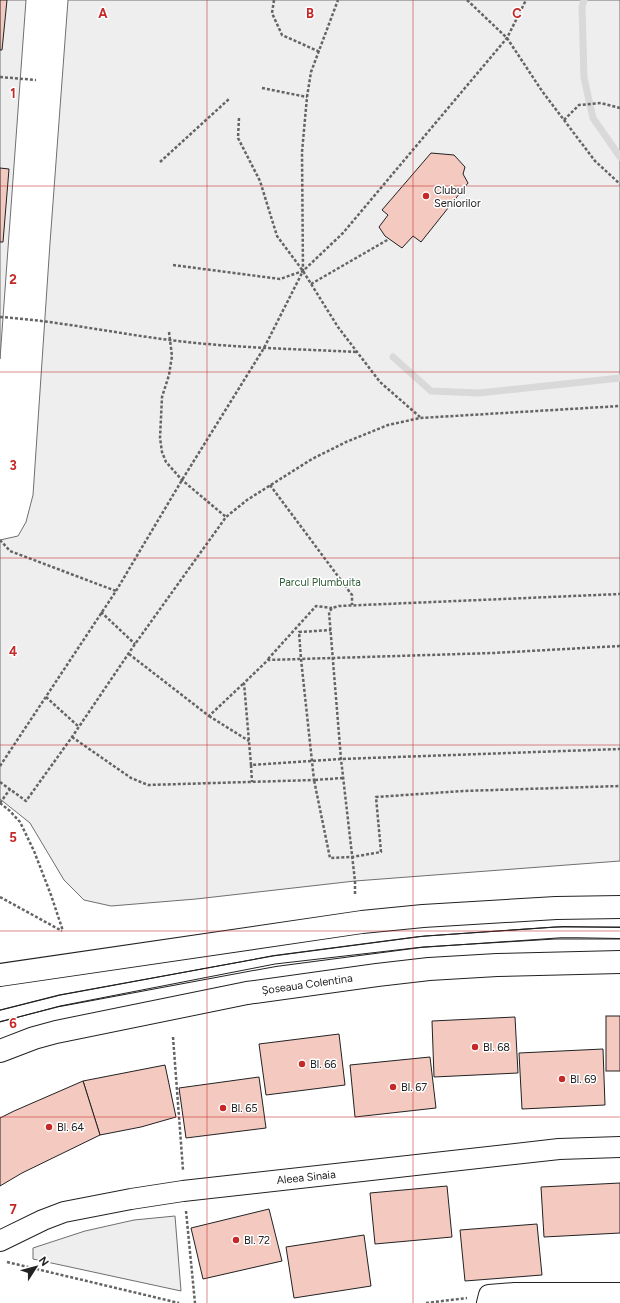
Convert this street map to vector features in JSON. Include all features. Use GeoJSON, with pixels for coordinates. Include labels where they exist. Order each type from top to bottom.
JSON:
{"type":"FeatureCollection","features":[{"type":"Feature","properties":{"kind":"main road"},"geometry":{"type":"LineString","coordinates":[[0,975],[362,922],[423,916],[556,908],[620,907]]}},
{"type":"Feature","properties":{"kind":"main road","name":"Șoseaua Colentina"},"geometry":{"type":"LineString","coordinates":[[0,1051],[34,1038],[56,1032],[159,1010],[254,992],[376,974],[497,965],[620,962]]}},
{"type":"Feature","properties":{"kind":"street","name":"Aleea Sinaia"},"geometry":{"type":"LineString","coordinates":[[0,1241],[64,1212],[184,1190],[559,1149],[620,1147]]}},
{"type":"Feature","properties":{"kind":"street"},"geometry":{"type":"LineString","coordinates":[[488,1299],[516,1294],[620,1293]]}},
{"type":"Feature","properties":{"kind":"lane"},"geometry":{"type":"LineString","coordinates":[[0,1016],[59,1001],[274,961],[420,942],[564,932],[620,933]]}},
{"type":"Feature","properties":{"kind":"path"},"geometry":{"type":"LineString","coordinates":[[274,0],[272,13],[282,35],[320,52]]}},
{"type":"Feature","properties":{"kind":"path"},"geometry":{"type":"LineString","coordinates":[[303,271],[302,152],[307,97],[311,72],[320,52],[338,0]]}},
{"type":"Feature","properties":{"kind":"path"},"geometry":{"type":"LineString","coordinates":[[468,0],[507,38],[542,91],[595,161],[620,184]]}},
{"type":"Feature","properties":{"kind":"path"},"geometry":{"type":"LineString","coordinates":[[0,766],[116,591],[182,480],[264,348],[303,271],[343,233],[507,38],[526,0]]}},
{"type":"Feature","properties":{"kind":"path"},"geometry":{"type":"LineString","coordinates":[[0,77],[36,80]]}},
{"type":"Feature","properties":{"kind":"path"},"geometry":{"type":"LineString","coordinates":[[262,88],[307,97]]}},
{"type":"Feature","properties":{"kind":"path"},"geometry":{"type":"LineString","coordinates":[[160,162],[230,99]]}},
{"type":"Feature","properties":{"kind":"path"},"geometry":{"type":"LineString","coordinates":[[564,120],[579,105],[601,103],[620,108]]}},
{"type":"Feature","properties":{"kind":"path"},"geometry":{"type":"LineString","coordinates":[[239,118],[238,138],[260,182],[277,236],[303,271],[338,327],[380,382],[420,418]]}},
{"type":"Feature","properties":{"kind":"path"},"geometry":{"type":"LineString","coordinates":[[311,284],[389,239]]}},
{"type":"Feature","properties":{"kind":"path"},"geometry":{"type":"LineString","coordinates":[[174,265],[280,279],[303,271]]}},
{"type":"Feature","properties":{"kind":"path"},"geometry":{"type":"LineString","coordinates":[[0,317],[52,322],[170,340],[264,348],[357,352]]}},
{"type":"Feature","properties":{"kind":"path"},"geometry":{"type":"LineString","coordinates":[[169,332],[172,356],[169,375],[162,398],[160,438],[166,462],[182,480],[226,517]]}},
{"type":"Feature","properties":{"kind":"path"},"geometry":{"type":"LineString","coordinates":[[0,782],[26,801],[79,727],[135,644],[226,517],[247,500],[312,459],[346,442],[388,425],[420,418],[620,406]]}},
{"type":"Feature","properties":{"kind":"path"},"geometry":{"type":"LineString","coordinates":[[270,485],[352,595],[352,605]]}},
{"type":"Feature","properties":{"kind":"path"},"geometry":{"type":"LineString","coordinates":[[0,540],[10,551],[116,591]]}},
{"type":"Feature","properties":{"kind":"path"},"geometry":{"type":"LineString","coordinates":[[208,716],[268,660],[316,606],[332,608],[352,605],[620,594]]}},
{"type":"Feature","properties":{"kind":"path"},"geometry":{"type":"LineString","coordinates":[[332,608],[329,612],[341,759],[355,881],[355,894]]}},
{"type":"Feature","properties":{"kind":"path"},"geometry":{"type":"LineString","coordinates":[[101,612],[135,644]]}},
{"type":"Feature","properties":{"kind":"path"},"geometry":{"type":"LineString","coordinates":[[331,630],[299,632],[314,780],[330,858],[352,857],[381,852],[376,797],[620,786]]}},
{"type":"Feature","properties":{"kind":"path"},"geometry":{"type":"LineString","coordinates":[[268,660],[493,653],[620,646]]}},
{"type":"Feature","properties":{"kind":"path"},"geometry":{"type":"LineString","coordinates":[[129,654],[208,716],[249,740]]}},
{"type":"Feature","properties":{"kind":"path"},"geometry":{"type":"LineString","coordinates":[[244,683],[252,782]]}},
{"type":"Feature","properties":{"kind":"path"},"geometry":{"type":"LineString","coordinates":[[46,696],[79,727]]}},
{"type":"Feature","properties":{"kind":"path"},"geometry":{"type":"LineString","coordinates":[[72,737],[131,778],[148,785],[343,778]]}},
{"type":"Feature","properties":{"kind":"path"},"geometry":{"type":"LineString","coordinates":[[251,765],[341,759],[620,750]]}},
{"type":"Feature","properties":{"kind":"path"},"geometry":{"type":"LineString","coordinates":[[0,897],[63,931],[34,851],[20,822],[0,803],[10,789]]}},
{"type":"Feature","properties":{"kind":"path"},"geometry":{"type":"LineString","coordinates":[[174,1037],[184,1190],[195,1303]]}},
{"type":"Feature","properties":{"kind":"path"},"geometry":{"type":"LineString","coordinates":[[0,1260],[180,1303]]}},
{"type":"Feature","properties":{"kind":"path"},"geometry":{"type":"LineString","coordinates":[[426,1303],[488,1299]]}},
{"type":"Feature","properties":{"kind":"green space"},"geometry":{"type":"Polygon","coordinates":[[[0,0],[26,0],[0,359],[0,0]]]}},
{"type":"Feature","properties":{"kind":"green space","name":"Parcul Plumbuita"},"geometry":{"type":"Polygon","coordinates":[[[68,0],[620,0],[620,861],[355,881],[196,899],[111,906],[84,900],[64,880],[30,823],[0,799],[0,540],[18,536],[26,522],[33,495],[68,0]]]}},
{"type":"Feature","properties":{"kind":"green space"},"geometry":{"type":"Polygon","coordinates":[[[175,1216],[181,1291],[33,1259],[33,1248],[85,1231],[134,1220],[175,1216]]]}},
{"type":"Feature","properties":{"kind":"building"},"geometry":{"type":"Polygon","coordinates":[[[0,0],[7,0],[2,50],[0,50],[0,0]]]}},
{"type":"Feature","properties":{"kind":"building","name":"Clubul Seniorilor"},"geometry":{"type":"Polygon","coordinates":[[[431,153],[454,155],[465,167],[463,174],[468,183],[421,242],[413,236],[402,248],[385,236],[379,227],[388,215],[382,210],[431,153]]]}},
{"type":"Feature","properties":{"kind":"building"},"geometry":{"type":"Polygon","coordinates":[[[0,168],[9,169],[3,242],[0,242],[0,168]]]}},
{"type":"Feature","properties":{"kind":"building"},"geometry":{"type":"Polygon","coordinates":[[[606,1016],[620,1016],[620,1071],[606,1071],[606,1016]]]}},
{"type":"Feature","properties":{"kind":"building","name":"Bl. 68"},"geometry":{"type":"Polygon","coordinates":[[[515,1017],[518,1073],[434,1077],[432,1021],[515,1017]]]}},
{"type":"Feature","properties":{"kind":"building","name":"Bl. 66"},"geometry":{"type":"Polygon","coordinates":[[[339,1034],[345,1085],[266,1095],[259,1044],[339,1034]]]}},
{"type":"Feature","properties":{"kind":"building","name":"Bl. 69"},"geometry":{"type":"Polygon","coordinates":[[[603,1049],[605,1105],[522,1109],[519,1053],[603,1049]]]}},
{"type":"Feature","properties":{"kind":"building","name":"Bl. 67"},"geometry":{"type":"Polygon","coordinates":[[[430,1057],[436,1108],[355,1117],[350,1065],[430,1057]]]}},
{"type":"Feature","properties":{"kind":"building","name":"Bl. 64"},"geometry":{"type":"Polygon","coordinates":[[[165,1065],[176,1117],[141,1127],[100,1135],[83,1081],[165,1065]]]}},
{"type":"Feature","properties":{"kind":"building","name":"Bl. 65"},"geometry":{"type":"Polygon","coordinates":[[[259,1077],[266,1128],[186,1138],[179,1088],[259,1077]]]}},
{"type":"Feature","properties":{"kind":"building","name":"Bl. 64"},"geometry":{"type":"Polygon","coordinates":[[[83,1081],[100,1135],[22,1173],[0,1186],[0,1118],[83,1081]]]}},
{"type":"Feature","properties":{"kind":"building"},"geometry":{"type":"Polygon","coordinates":[[[620,1183],[620,1233],[544,1237],[541,1187],[620,1183]]]}},
{"type":"Feature","properties":{"kind":"building"},"geometry":{"type":"Polygon","coordinates":[[[447,1186],[452,1237],[375,1244],[370,1193],[447,1186]]]}},
{"type":"Feature","properties":{"kind":"building","name":"Bl. 72"},"geometry":{"type":"Polygon","coordinates":[[[269,1209],[282,1261],[203,1279],[191,1228],[269,1209]]]}},
{"type":"Feature","properties":{"kind":"building"},"geometry":{"type":"Polygon","coordinates":[[[537,1224],[542,1275],[465,1281],[460,1230],[537,1224]]]}},
{"type":"Feature","properties":{"kind":"building"},"geometry":{"type":"Polygon","coordinates":[[[364,1235],[371,1286],[294,1298],[286,1247],[364,1235]]]}},
{"type":"Feature","properties":{"kind":"waterway"},"geometry":{"type":"LineString","coordinates":[[584,0],[582,7],[584,78],[593,118],[620,157]]}},
{"type":"Feature","properties":{"kind":"waterway"},"geometry":{"type":"LineString","coordinates":[[393,357],[431,391],[479,393],[620,378]]}},
{"type":"Feature","properties":{"kind":"tram line"},"geometry":{"type":"LineString","coordinates":[[0,1010],[59,995],[273,956],[425,936],[555,927],[620,927]]}},
{"type":"Feature","properties":{"kind":"tram line"},"geometry":{"type":"LineString","coordinates":[[0,1022],[60,1006],[275,964],[423,947],[555,939],[620,939]]}},
{"type":"Feature","properties":{"kind":"place","name":"Clubul Seniorilor"},"geometry":{"type":"Point","coordinates":[426,196]}},
{"type":"Feature","properties":{"kind":"place","name":"Bl. 68"},"geometry":{"type":"Point","coordinates":[475,1047]}},
{"type":"Feature","properties":{"kind":"place","name":"Bl. 66"},"geometry":{"type":"Point","coordinates":[302,1064]}},
{"type":"Feature","properties":{"kind":"place","name":"Bl. 69"},"geometry":{"type":"Point","coordinates":[562,1079]}},
{"type":"Feature","properties":{"kind":"place","name":"Bl. 67"},"geometry":{"type":"Point","coordinates":[393,1087]}},
{"type":"Feature","properties":{"kind":"place","name":"Bl. 65"},"geometry":{"type":"Point","coordinates":[223,1108]}},
{"type":"Feature","properties":{"kind":"place","name":"Bl. 64"},"geometry":{"type":"Point","coordinates":[49,1127]}},
{"type":"Feature","properties":{"kind":"place","name":"Bl. 72"},"geometry":{"type":"Point","coordinates":[236,1240]}}]}
